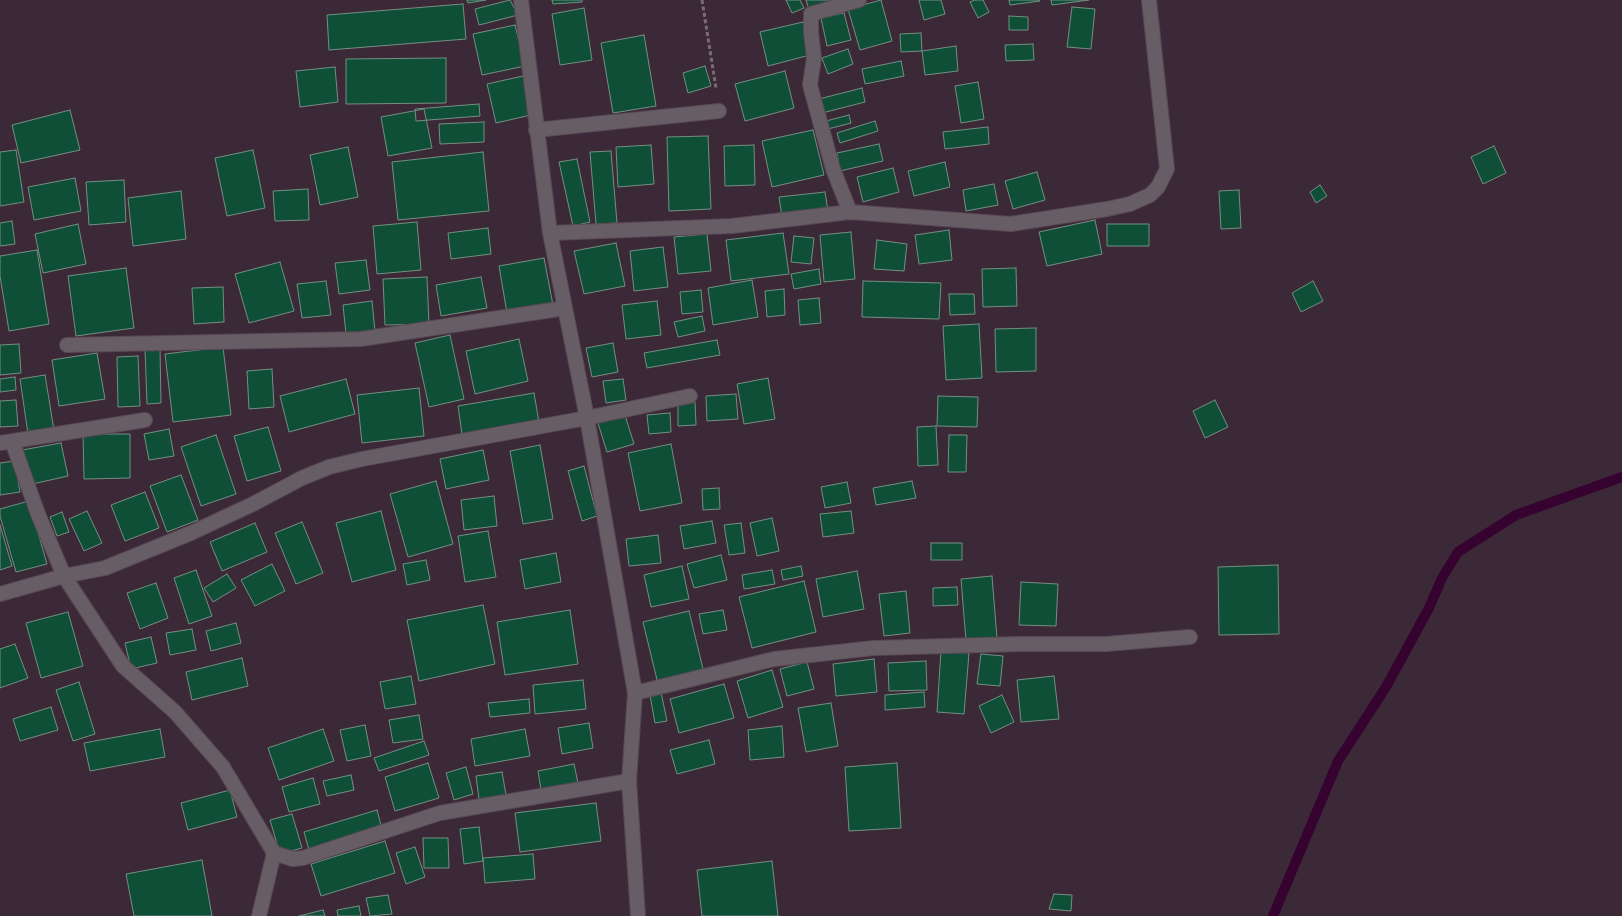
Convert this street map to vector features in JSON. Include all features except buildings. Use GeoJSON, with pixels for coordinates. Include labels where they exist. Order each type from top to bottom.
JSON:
{"type":"FeatureCollection","features":[{"type":"Feature","properties":{"kind":"street"},"geometry":{"type":"LineString","coordinates":[[521,0],[550,233],[587,418],[635,693],[630,781],[638,916]]}},
{"type":"Feature","properties":{"kind":"street"},"geometry":{"type":"LineString","coordinates":[[850,212],[833,169],[810,85],[814,58],[811,14],[859,0]]}},
{"type":"Feature","properties":{"kind":"street"},"geometry":{"type":"LineString","coordinates":[[550,233],[732,226],[850,212],[1011,224],[1121,207],[1150,195],[1158,187],[1167,169],[1150,0]]}},
{"type":"Feature","properties":{"kind":"street"},"geometry":{"type":"LineString","coordinates":[[536,130],[719,111]]}},
{"type":"Feature","properties":{"kind":"street"},"geometry":{"type":"LineString","coordinates":[[68,345],[361,339],[565,308]]}},
{"type":"Feature","properties":{"kind":"street"},"geometry":{"type":"LineString","coordinates":[[0,594],[64,576],[104,568],[151,550],[253,504],[329,466],[587,418],[690,396]]}},
{"type":"Feature","properties":{"kind":"street"},"geometry":{"type":"LineString","coordinates":[[145,420],[6,442],[64,576],[123,666],[175,712],[222,767],[274,853],[293,859],[303,858],[440,813],[630,781]]}},
{"type":"Feature","properties":{"kind":"street"},"geometry":{"type":"LineString","coordinates":[[635,693],[774,659],[874,648],[1106,644],[1190,637]]}},
{"type":"Feature","properties":{"kind":"street"},"geometry":{"type":"LineString","coordinates":[[259,916],[274,853]]}},
{"type":"Feature","properties":{"kind":"path"},"geometry":{"type":"LineString","coordinates":[[702,0],[719,111]]}},
{"type":"Feature","properties":{"kind":"waterway"},"geometry":{"type":"LineString","coordinates":[[1273,916],[1338,761],[1386,687],[1429,608],[1442,578],[1458,552],[1516,515],[1622,477]]}}]}
